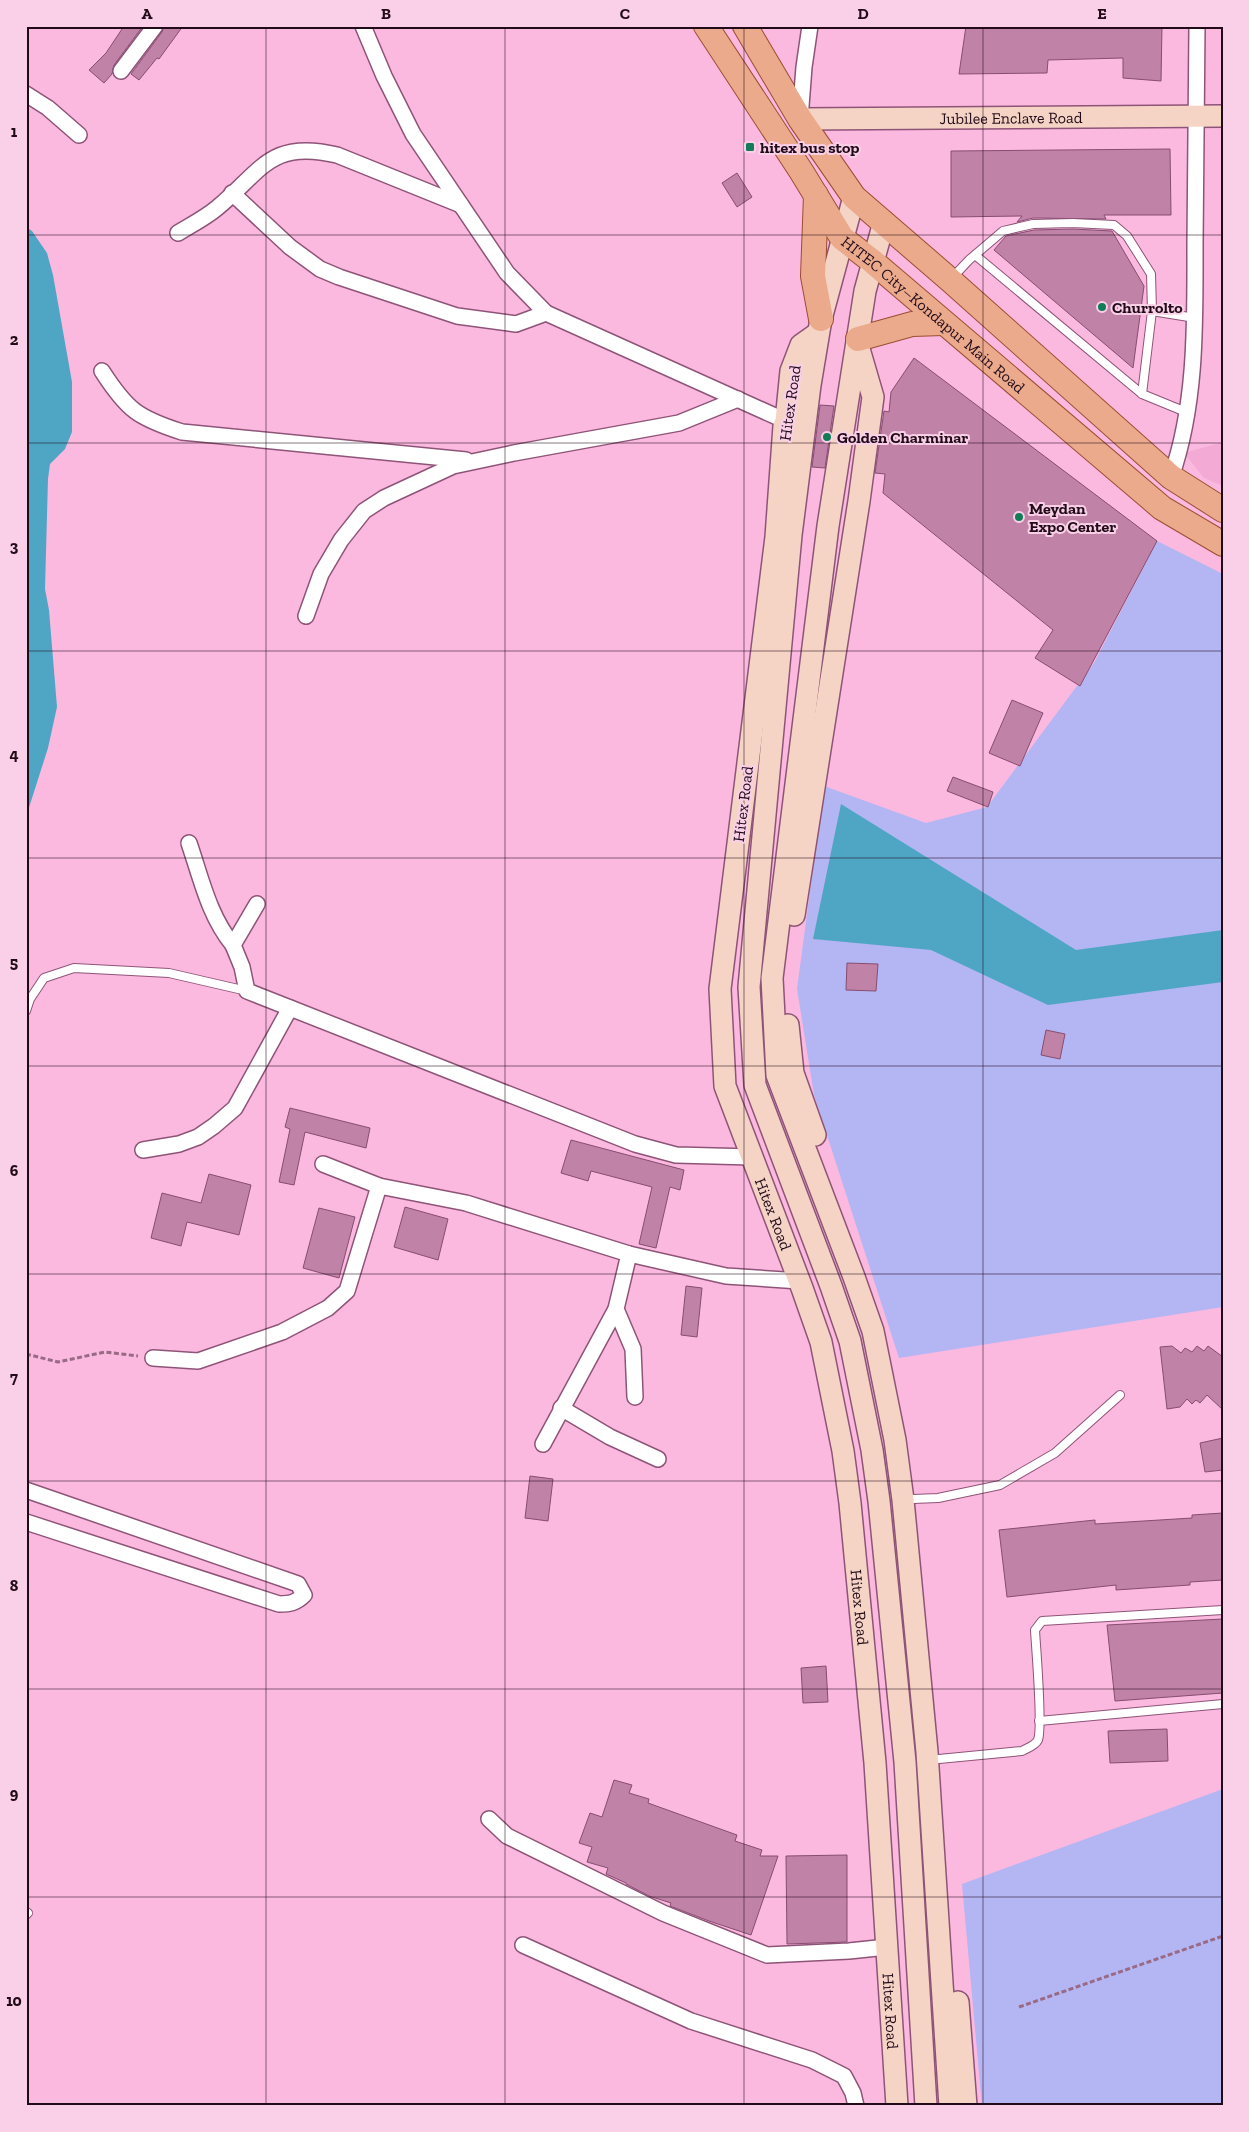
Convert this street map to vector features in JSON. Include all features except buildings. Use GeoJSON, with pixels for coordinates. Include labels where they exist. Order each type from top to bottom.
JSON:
{"type":"FeatureCollection","features":[{"type":"Feature","properties":{"kind":"main road","name":"HITEC City–Kondapur Main Road"},"geometry":{"type":"LineString","coordinates":[[706,26],[842,238],[872,261],[1162,508],[1223,544]]}},
{"type":"Feature","properties":{"kind":"main road"},"geometry":{"type":"LineString","coordinates":[[745,26],[800,119],[854,197],[1171,477],[1223,510]]}},
{"type":"Feature","properties":{"kind":"main road"},"geometry":{"type":"LineString","coordinates":[[816,195],[813,276],[819,326]]}},
{"type":"Feature","properties":{"kind":"main road"},"geometry":{"type":"LineString","coordinates":[[858,342],[912,324],[943,323]]}},
{"type":"Feature","properties":{"kind":"main road"},"geometry":{"type":"LineString","coordinates":[[1067,428],[1087,403]]}},
{"type":"Feature","properties":{"kind":"street"},"geometry":{"type":"LineString","coordinates":[[121,72],[155,26]]}},
{"type":"Feature","properties":{"kind":"street"},"geometry":{"type":"LineString","coordinates":[[363,26],[384,76],[413,134],[507,273],[546,313],[786,421]]}},
{"type":"Feature","properties":{"kind":"street"},"geometry":{"type":"LineString","coordinates":[[800,119],[804,67],[810,26]]}},
{"type":"Feature","properties":{"kind":"street"},"geometry":{"type":"LineString","coordinates":[[1171,477],[1179,454],[1186,412],[1195,318],[1197,26]]}},
{"type":"Feature","properties":{"kind":"street"},"geometry":{"type":"LineString","coordinates":[[26,94],[48,108],[79,135]]}},
{"type":"Feature","properties":{"kind":"street","name":"Jubilee Enclave Road"},"geometry":{"type":"LineString","coordinates":[[800,119],[1223,116]]}},
{"type":"Feature","properties":{"kind":"street"},"geometry":{"type":"LineString","coordinates":[[178,233],[217,208],[262,165],[286,152],[301,150],[337,155],[461,205]]}},
{"type":"Feature","properties":{"kind":"street"},"geometry":{"type":"LineString","coordinates":[[232,193],[290,248],[320,269],[339,277],[457,316],[516,324],[546,313]]}},
{"type":"Feature","properties":{"kind":"street","name":"Hitex Road"},"geometry":{"type":"LineString","coordinates":[[854,197],[819,326],[791,535],[749,988],[755,1085],[832,1286],[850,1341],[872,1450],[905,1762],[926,2106]]}},
{"type":"Feature","properties":{"kind":"street"},"geometry":{"type":"LineString","coordinates":[[884,222],[872,261],[828,526],[774,958],[772,988],[777,1075],[873,1331],[895,1440],[903,1500],[927,1752],[950,2106]]}},
{"type":"Feature","properties":{"kind":"street","name":"Hitex Road"},"geometry":{"type":"LineString","coordinates":[[819,326],[801,345],[791,371],[784,426],[776,537],[720,989],[726,1086],[800,1281],[821,1342],[843,1451],[850,1503],[875,1763],[897,2106]]}},
{"type":"Feature","properties":{"kind":"street"},"geometry":{"type":"LineString","coordinates":[[858,342],[873,396],[859,501],[784,978],[793,1073],[879,1319],[901,1407],[913,1499],[939,1759],[966,2106]]}},
{"type":"Feature","properties":{"kind":"street"},"geometry":{"type":"LineString","coordinates":[[102,370],[118,395],[131,409],[152,423],[182,432],[472,461]]}},
{"type":"Feature","properties":{"kind":"street"},"geometry":{"type":"LineString","coordinates":[[306,616],[321,574],[341,540],[364,511],[384,498],[453,466],[679,423],[738,399]]}},
{"type":"Feature","properties":{"kind":"street"},"geometry":{"type":"LineString","coordinates":[[189,842],[213,914],[221,930],[233,945],[242,967],[247,991],[635,1144],[676,1155],[752,1157]]}},
{"type":"Feature","properties":{"kind":"street"},"geometry":{"type":"LineString","coordinates":[[233,945],[256,904]]}},
{"type":"Feature","properties":{"kind":"street"},"geometry":{"type":"LineString","coordinates":[[143,1150],[178,1144],[198,1137],[235,1108],[290,1008]]}},
{"type":"Feature","properties":{"kind":"street"},"geometry":{"type":"LineString","coordinates":[[323,1164],[379,1186],[466,1203],[629,1254],[726,1276],[800,1281]]}},
{"type":"Feature","properties":{"kind":"street"},"geometry":{"type":"LineString","coordinates":[[152,1358],[198,1361],[282,1332],[328,1308],[347,1291],[379,1186]]}},
{"type":"Feature","properties":{"kind":"street"},"geometry":{"type":"LineString","coordinates":[[543,1444],[616,1309],[629,1254]]}},
{"type":"Feature","properties":{"kind":"street"},"geometry":{"type":"LineString","coordinates":[[616,1309],[633,1349],[636,1397]]}},
{"type":"Feature","properties":{"kind":"street"},"geometry":{"type":"LineString","coordinates":[[561,1408],[610,1437],[658,1459]]}},
{"type":"Feature","properties":{"kind":"street"},"geometry":{"type":"LineString","coordinates":[[26,1490],[298,1584],[304,1595],[298,1601],[289,1604],[278,1604],[26,1522]]}},
{"type":"Feature","properties":{"kind":"street"},"geometry":{"type":"LineString","coordinates":[[490,1818],[507,1836],[663,1914],[767,1955],[850,1951],[887,1947]]}},
{"type":"Feature","properties":{"kind":"street"},"geometry":{"type":"LineString","coordinates":[[523,1945],[691,2021],[812,2060],[844,2076],[853,2093],[856,2106]]}},
{"type":"Feature","properties":{"kind":"lane"},"geometry":{"type":"LineString","coordinates":[[950,280],[1003,231],[1033,224],[1072,222],[1114,225],[1127,236],[1151,274],[1152,311],[1142,394]]}},
{"type":"Feature","properties":{"kind":"lane"},"geometry":{"type":"LineString","coordinates":[[975,255],[1142,394],[1186,412]]}},
{"type":"Feature","properties":{"kind":"lane"},"geometry":{"type":"LineString","coordinates":[[1152,311],[1195,318]]}},
{"type":"Feature","properties":{"kind":"lane"},"geometry":{"type":"LineString","coordinates":[[26,1010],[30,999],[44,978],[74,968],[169,973],[247,991]]}},
{"type":"Feature","properties":{"kind":"lane"},"geometry":{"type":"LineString","coordinates":[[913,1499],[938,1498],[1000,1485],[1055,1453],[1120,1395]]}},
{"type":"Feature","properties":{"kind":"lane"},"geometry":{"type":"LineString","coordinates":[[939,1759],[1022,1751],[1032,1746],[1038,1740],[1040,1721],[1035,1630],[1042,1622],[1223,1610]]}},
{"type":"Feature","properties":{"kind":"lane"},"geometry":{"type":"LineString","coordinates":[[1040,1721],[1223,1704]]}},
{"type":"Feature","properties":{"kind":"path"},"geometry":{"type":"LineString","coordinates":[[26,1354],[58,1362],[105,1352],[152,1358]]}},
{"type":"Feature","properties":{"kind":"path"},"geometry":{"type":"LineString","coordinates":[[1019,2007],[1223,1936]]}},
{"type":"Feature","properties":{"kind":"shaded area"},"geometry":{"type":"Polygon","coordinates":[[[26,227],[32,231],[47,253],[53,275],[72,382],[72,432],[65,449],[50,464],[48,479],[45,589],[49,610],[57,707],[48,748],[26,817],[26,227]]]}},
{"type":"Feature","properties":{"kind":"shaded area"},"geometry":{"type":"Polygon","coordinates":[[[1223,442],[1223,486],[1204,478],[1184,453],[1223,442]]]}},
{"type":"Feature","properties":{"kind":"shaded area"},"geometry":{"type":"Polygon","coordinates":[[[1157,541],[1223,574],[1223,1307],[899,1358],[814,1095],[797,989],[824,786],[926,823],[987,807],[1094,663],[1157,541]]]}},
{"type":"Feature","properties":{"kind":"shaded area"},"geometry":{"type":"Polygon","coordinates":[[[841,804],[1076,950],[1223,930],[1223,982],[1048,1005],[931,950],[813,939],[841,804]]]}},
{"type":"Feature","properties":{"kind":"shaded area"},"geometry":{"type":"Polygon","coordinates":[[[1223,1789],[1223,2106],[982,2106],[962,1884],[1223,1789]]]}},
{"type":"Feature","properties":{"kind":"place","name":"hitex bus stop"},"geometry":{"type":"Point","coordinates":[750,147]}},
{"type":"Feature","properties":{"kind":"place","name":"Churrolto"},"geometry":{"type":"Point","coordinates":[1102,307]}},
{"type":"Feature","properties":{"kind":"place","name":"Golden Charminar"},"geometry":{"type":"Point","coordinates":[827,437]}},
{"type":"Feature","properties":{"kind":"place","name":"Meydan Expo Center"},"geometry":{"type":"Point","coordinates":[1019,517]}}]}
